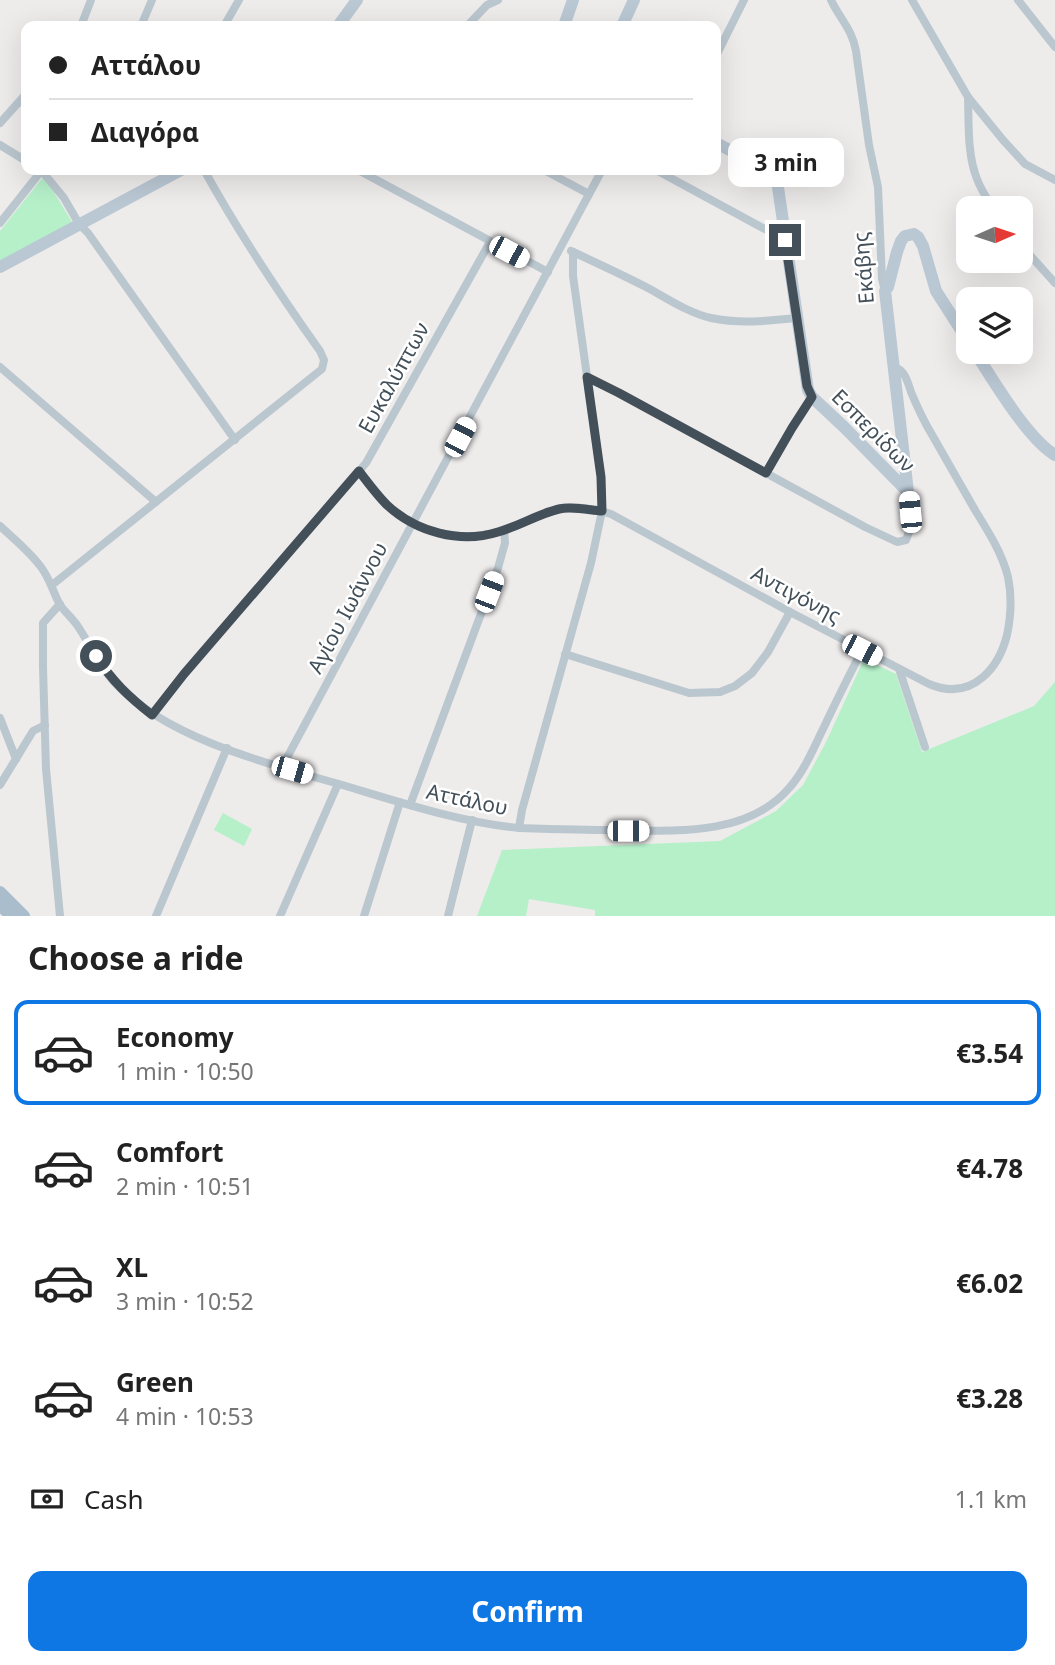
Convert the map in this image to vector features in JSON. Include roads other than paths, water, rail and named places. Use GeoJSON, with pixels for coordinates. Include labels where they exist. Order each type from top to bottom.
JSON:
{"type":"FeatureCollection","features":[{"type":"Feature","properties":{"kind":"main road"},"geometry":{"type":"LineString","coordinates":[[0,892],[24,916]]}},
{"type":"Feature","properties":{"kind":"main road"},"geometry":{"type":"LineString","coordinates":[[0,905],[11,916]]}},
{"type":"Feature","properties":{"kind":"street"},"geometry":{"type":"LineString","coordinates":[[82,21],[91,0]]}},
{"type":"Feature","properties":{"kind":"street"},"geometry":{"type":"LineString","coordinates":[[143,21],[152,0]]}},
{"type":"Feature","properties":{"kind":"street"},"geometry":{"type":"LineString","coordinates":[[227,21],[239,0]]}},
{"type":"Feature","properties":{"kind":"street"},"geometry":{"type":"LineString","coordinates":[[342,21],[357,0]]}},
{"type":"Feature","properties":{"kind":"street"},"geometry":{"type":"LineString","coordinates":[[472,21],[488,5],[498,0]]}},
{"type":"Feature","properties":{"kind":"street"},"geometry":{"type":"LineString","coordinates":[[566,21],[573,0]]}},
{"type":"Feature","properties":{"kind":"street"},"geometry":{"type":"LineString","coordinates":[[624,21],[634,0]]}},
{"type":"Feature","properties":{"kind":"street","name":"Εκάβης"},"geometry":{"type":"LineString","coordinates":[[766,473],[864,527],[897,542],[906,540],[909,532],[908,492],[895,367],[882,279],[878,187],[869,145],[854,37],[831,0]]}},
{"type":"Feature","properties":{"kind":"street"},"geometry":{"type":"LineString","coordinates":[[912,0],[968,97],[1025,164],[1055,180]]}},
{"type":"Feature","properties":{"kind":"street"},"geometry":{"type":"LineString","coordinates":[[1018,0],[1055,47]]}},
{"type":"Feature","properties":{"kind":"street"},"geometry":{"type":"LineString","coordinates":[[721,46],[741,2]]}},
{"type":"Feature","properties":{"kind":"street"},"geometry":{"type":"LineString","coordinates":[[721,36],[726,35]]}},
{"type":"Feature","properties":{"kind":"street"},"geometry":{"type":"LineString","coordinates":[[968,97],[973,165],[976,178],[986,196]]}},
{"type":"Feature","properties":{"kind":"street"},"geometry":{"type":"LineString","coordinates":[[0,122],[21,99]]}},
{"type":"Feature","properties":{"kind":"street"},"geometry":{"type":"LineString","coordinates":[[0,145],[21,158]]}},
{"type":"Feature","properties":{"kind":"street"},"geometry":{"type":"LineString","coordinates":[[587,377],[766,473],[812,397],[807,386],[776,174],[721,146]]}},
{"type":"Feature","properties":{"kind":"street"},"geometry":{"type":"LineString","coordinates":[[0,223],[37,175]]}},
{"type":"Feature","properties":{"kind":"street"},"geometry":{"type":"LineString","coordinates":[[45,175],[234,440]]}},
{"type":"Feature","properties":{"kind":"street"},"geometry":{"type":"LineString","coordinates":[[0,267],[172,175]]}},
{"type":"Feature","properties":{"kind":"street"},"geometry":{"type":"LineString","coordinates":[[52,586],[322,369],[324,360],[320,351],[280,295],[207,175]]}},
{"type":"Feature","properties":{"kind":"street"},"geometry":{"type":"LineString","coordinates":[[367,175],[548,272]]}},
{"type":"Feature","properties":{"kind":"street"},"geometry":{"type":"LineString","coordinates":[[553,175],[589,194]]}},
{"type":"Feature","properties":{"kind":"street","name":"Αγίου Ιωάννου"},"geometry":{"type":"LineString","coordinates":[[282,767],[599,175]]}},
{"type":"Feature","properties":{"kind":"street"},"geometry":{"type":"LineString","coordinates":[[665,175],[785,240]]}},
{"type":"Feature","properties":{"kind":"street"},"geometry":{"type":"LineString","coordinates":[[885,292],[901,241],[905,236],[914,234],[923,246],[936,291],[956,322]]}},
{"type":"Feature","properties":{"kind":"street","name":"Ευκαλύπτων"},"geometry":{"type":"LineString","coordinates":[[152,715],[184,674],[370,458],[490,242]]}},
{"type":"Feature","properties":{"kind":"street"},"geometry":{"type":"LineString","coordinates":[[562,247],[622,274],[696,314],[747,322],[797,318]]}},
{"type":"Feature","properties":{"kind":"street"},"geometry":{"type":"LineString","coordinates":[[519,828],[591,563],[602,511],[601,477],[573,276],[573,252]]}},
{"type":"Feature","properties":{"kind":"street"},"geometry":{"type":"LineString","coordinates":[[1033,258],[1055,283]]}},
{"type":"Feature","properties":{"kind":"street"},"geometry":{"type":"LineString","coordinates":[[983,364],[1025,426],[1055,455]]}},
{"type":"Feature","properties":{"kind":"street"},"geometry":{"type":"LineString","coordinates":[[0,367],[156,502]]}},
{"type":"Feature","properties":{"kind":"street","name":"Αντιγόνης"},"geometry":{"type":"LineString","coordinates":[[359,471],[386,504],[414,524],[466,537],[478,537],[504,530],[558,509],[602,511],[900,669],[940,688],[960,689],[971,685],[988,672],[1000,654],[1009,623],[1011,597],[1006,571],[992,538],[922,417],[902,371],[895,367]]}},
{"type":"Feature","properties":{"kind":"street","name":"Εσπερίδων"},"geometry":{"type":"LineString","coordinates":[[812,397],[908,492]]}},
{"type":"Feature","properties":{"kind":"street","name":"Αττάλου"},"geometry":{"type":"LineString","coordinates":[[0,526],[37,562],[60,604],[112,680],[152,715],[227,748],[282,767],[410,805],[489,824],[519,828],[694,830],[750,816],[777,799],[794,782],[862,650]]}},
{"type":"Feature","properties":{"kind":"street"},"geometry":{"type":"LineString","coordinates":[[410,805],[498,568],[505,543],[504,530]]}},
{"type":"Feature","properties":{"kind":"street"},"geometry":{"type":"LineString","coordinates":[[60,604],[44,623],[43,667],[46,769],[60,916]]}},
{"type":"Feature","properties":{"kind":"street"},"geometry":{"type":"LineString","coordinates":[[565,654],[689,693],[720,692],[736,686],[752,673],[768,652],[790,612]]}},
{"type":"Feature","properties":{"kind":"street"},"geometry":{"type":"LineString","coordinates":[[900,669],[925,747]]}},
{"type":"Feature","properties":{"kind":"street"},"geometry":{"type":"LineString","coordinates":[[0,718],[16,759]]}},
{"type":"Feature","properties":{"kind":"street"},"geometry":{"type":"LineString","coordinates":[[0,785],[33,731],[45,725]]}},
{"type":"Feature","properties":{"kind":"street"},"geometry":{"type":"LineString","coordinates":[[156,916],[227,748]]}},
{"type":"Feature","properties":{"kind":"street"},"geometry":{"type":"LineString","coordinates":[[280,916],[338,784]]}},
{"type":"Feature","properties":{"kind":"street"},"geometry":{"type":"LineString","coordinates":[[364,916],[400,802]]}},
{"type":"Feature","properties":{"kind":"street"},"geometry":{"type":"LineString","coordinates":[[448,916],[472,820]]}}]}
